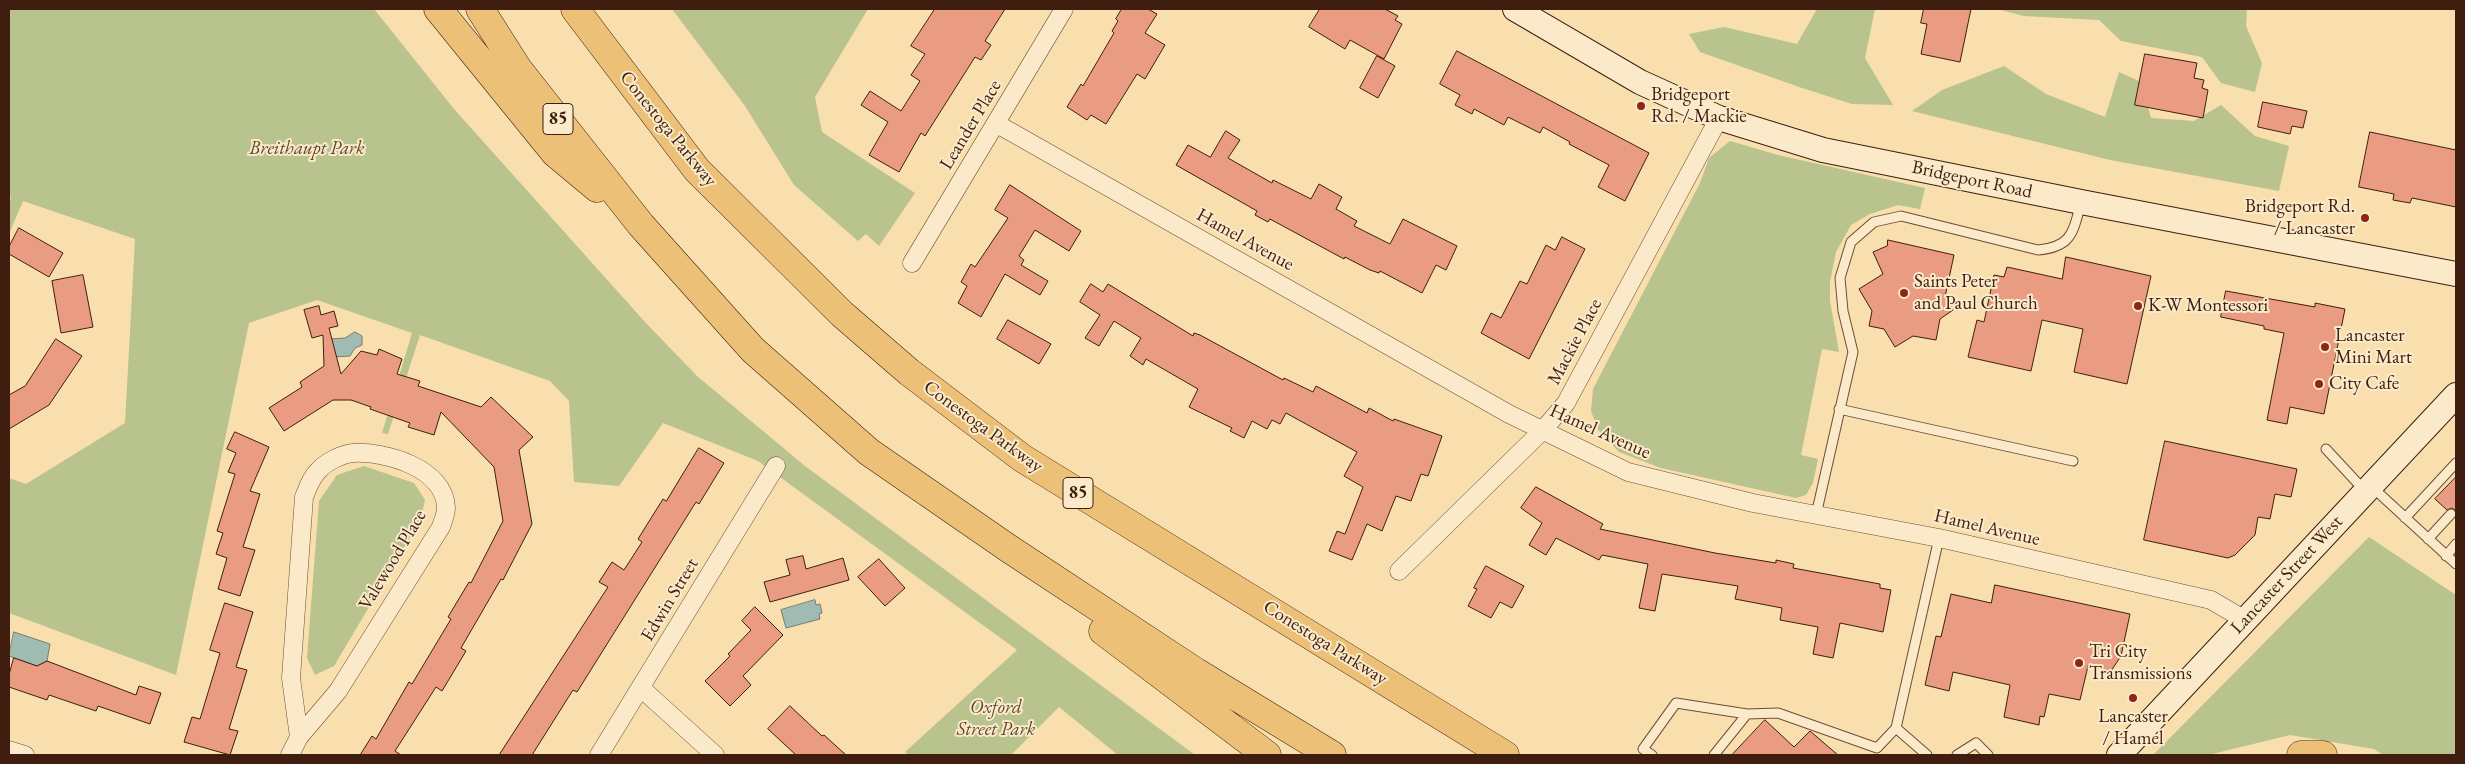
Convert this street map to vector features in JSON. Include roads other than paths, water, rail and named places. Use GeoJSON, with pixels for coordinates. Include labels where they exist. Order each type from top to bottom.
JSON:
{"type":"FeatureCollection","features":[{"type":"Feature","properties":{"kind":"highway"},"geometry":{"type":"LineString","coordinates":[[438,9],[555,153],[641,225]]}},
{"type":"Feature","properties":{"kind":"highway","name":"85"},"geometry":{"type":"LineString","coordinates":[[480,9],[518,69],[641,225],[753,350],[869,452],[1008,548],[1196,672],[1332,755]]}},
{"type":"Feature","properties":{"kind":"highway","name":"Conestoga Parkway"},"geometry":{"type":"LineString","coordinates":[[575,9],[697,170],[842,314],[909,372],[1022,458],[1505,755]]}},
{"type":"Feature","properties":{"kind":"highway"},"geometry":{"type":"LineString","coordinates":[[1008,548],[1077,611],[1267,755]]}},
{"type":"Feature","properties":{"kind":"highway"},"geometry":{"type":"LineString","coordinates":[[2301,755],[2323,755]]}},
{"type":"Feature","properties":{"kind":"main road","name":"Bridgeport Road"},"geometry":{"type":"LineString","coordinates":[[1514,9],[1640,82],[1719,118],[1823,150],[2456,274]]}},
{"type":"Feature","properties":{"kind":"main road","name":"Lancaster Street West"},"geometry":{"type":"LineString","coordinates":[[2119,755],[2368,489],[2451,404]]}},
{"type":"Feature","properties":{"kind":"street","name":"Leander Place"},"geometry":{"type":"LineString","coordinates":[[912,263],[997,124],[1064,9]]}},
{"type":"Feature","properties":{"kind":"street","name":"Mackie Place"},"geometry":{"type":"LineString","coordinates":[[1399,571],[1543,430],[1566,403],[1719,118]]}},
{"type":"Feature","properties":{"kind":"street","name":"Hamel Avenue"},"geometry":{"type":"LineString","coordinates":[[997,124],[1509,414],[1628,472],[1753,504],[1939,538],[2211,600],[2245,620]]}},
{"type":"Feature","properties":{"kind":"street","name":"Valewood Place"},"geometry":{"type":"LineString","coordinates":[[290,755],[299,737],[338,690],[441,527],[446,509],[442,492],[429,475],[414,465],[379,455],[352,453],[334,460],[318,470],[310,482],[304,497],[290,678],[299,737]]}},
{"type":"Feature","properties":{"kind":"street","name":"Edwin Street"},"geometry":{"type":"LineString","coordinates":[[599,755],[776,466]]}},
{"type":"Feature","properties":{"kind":"street"},"geometry":{"type":"LineString","coordinates":[[641,688],[715,755]]}},
{"type":"Feature","properties":{"kind":"street"},"geometry":{"type":"LineString","coordinates":[[9,750],[25,755]]}},
{"type":"Feature","properties":{"kind":"lane"},"geometry":{"type":"LineString","coordinates":[[1816,515],[1853,352],[1843,311],[1840,278],[1851,242],[1874,222],[1901,216],[2038,250],[2054,249],[2072,236],[2081,202]]}},
{"type":"Feature","properties":{"kind":"lane"},"geometry":{"type":"LineString","coordinates":[[1839,409],[2072,461]]}},
{"type":"Feature","properties":{"kind":"lane"},"geometry":{"type":"LineString","coordinates":[[2326,449],[2368,489],[2405,518],[2456,564]]}},
{"type":"Feature","properties":{"kind":"lane"},"geometry":{"type":"LineString","coordinates":[[2405,518],[2456,463]]}},
{"type":"Feature","properties":{"kind":"lane"},"geometry":{"type":"LineString","coordinates":[[2428,538],[2451,514]]}},
{"type":"Feature","properties":{"kind":"lane"},"geometry":{"type":"LineString","coordinates":[[1652,755],[1643,749],[1676,703],[1747,714],[1778,713],[1877,748],[1896,728],[1939,538]]}},
{"type":"Feature","properties":{"kind":"lane"},"geometry":{"type":"LineString","coordinates":[[2446,556],[2456,544]]}},
{"type":"Feature","properties":{"kind":"lane"},"geometry":{"type":"LineString","coordinates":[[1714,755],[1747,714]]}},
{"type":"Feature","properties":{"kind":"lane"},"geometry":{"type":"LineString","coordinates":[[1896,728],[1927,755]]}},
{"type":"Feature","properties":{"kind":"lane"},"geometry":{"type":"LineString","coordinates":[[1957,755],[1976,743],[1988,755]]}},
{"type":"Feature","properties":{"kind":"water"},"geometry":{"type":"Polygon","coordinates":[[[355,332],[362,336],[362,345],[355,348],[350,356],[333,357],[330,339],[345,338],[355,332]]]}},
{"type":"Feature","properties":{"kind":"water"},"geometry":{"type":"Polygon","coordinates":[[[815,600],[816,605],[820,604],[822,613],[819,614],[820,619],[786,628],[781,610],[815,600]]]}},
{"type":"Feature","properties":{"kind":"water"},"geometry":{"type":"Polygon","coordinates":[[[14,632],[50,644],[47,661],[37,666],[9,656],[14,632]]]}},
{"type":"Feature","properties":{"kind":"place","name":"Bridgeport Rd. / Mackie"},"geometry":{"type":"Point","coordinates":[1641,106]}},
{"type":"Feature","properties":{"kind":"place","name":"Bridgeport Rd. / Lancaster"},"geometry":{"type":"Point","coordinates":[2365,218]}},
{"type":"Feature","properties":{"kind":"place","name":"Saints Peter and Paul Church"},"geometry":{"type":"Point","coordinates":[1904,293]}},
{"type":"Feature","properties":{"kind":"place","name":"K-W Montessori"},"geometry":{"type":"Point","coordinates":[2138,306]}},
{"type":"Feature","properties":{"kind":"place","name":"Lancaster Mini Mart"},"geometry":{"type":"Point","coordinates":[2325,347]}},
{"type":"Feature","properties":{"kind":"place","name":"City Cafe"},"geometry":{"type":"Point","coordinates":[2319,384]}},
{"type":"Feature","properties":{"kind":"place","name":"Tri City Transmissions"},"geometry":{"type":"Point","coordinates":[2079,663]}},
{"type":"Feature","properties":{"kind":"place","name":"Lancaster / Hamel"},"geometry":{"type":"Point","coordinates":[2133,698]}},
{"type":"Feature","properties":{"kind":"park label","name":"Breithaupt Park"},"geometry":{"type":"Point","coordinates":[307,149]}},
{"type":"Feature","properties":{"kind":"park label","name":"Oxford Street Park"},"geometry":{"type":"Point","coordinates":[996,719]}}]}
